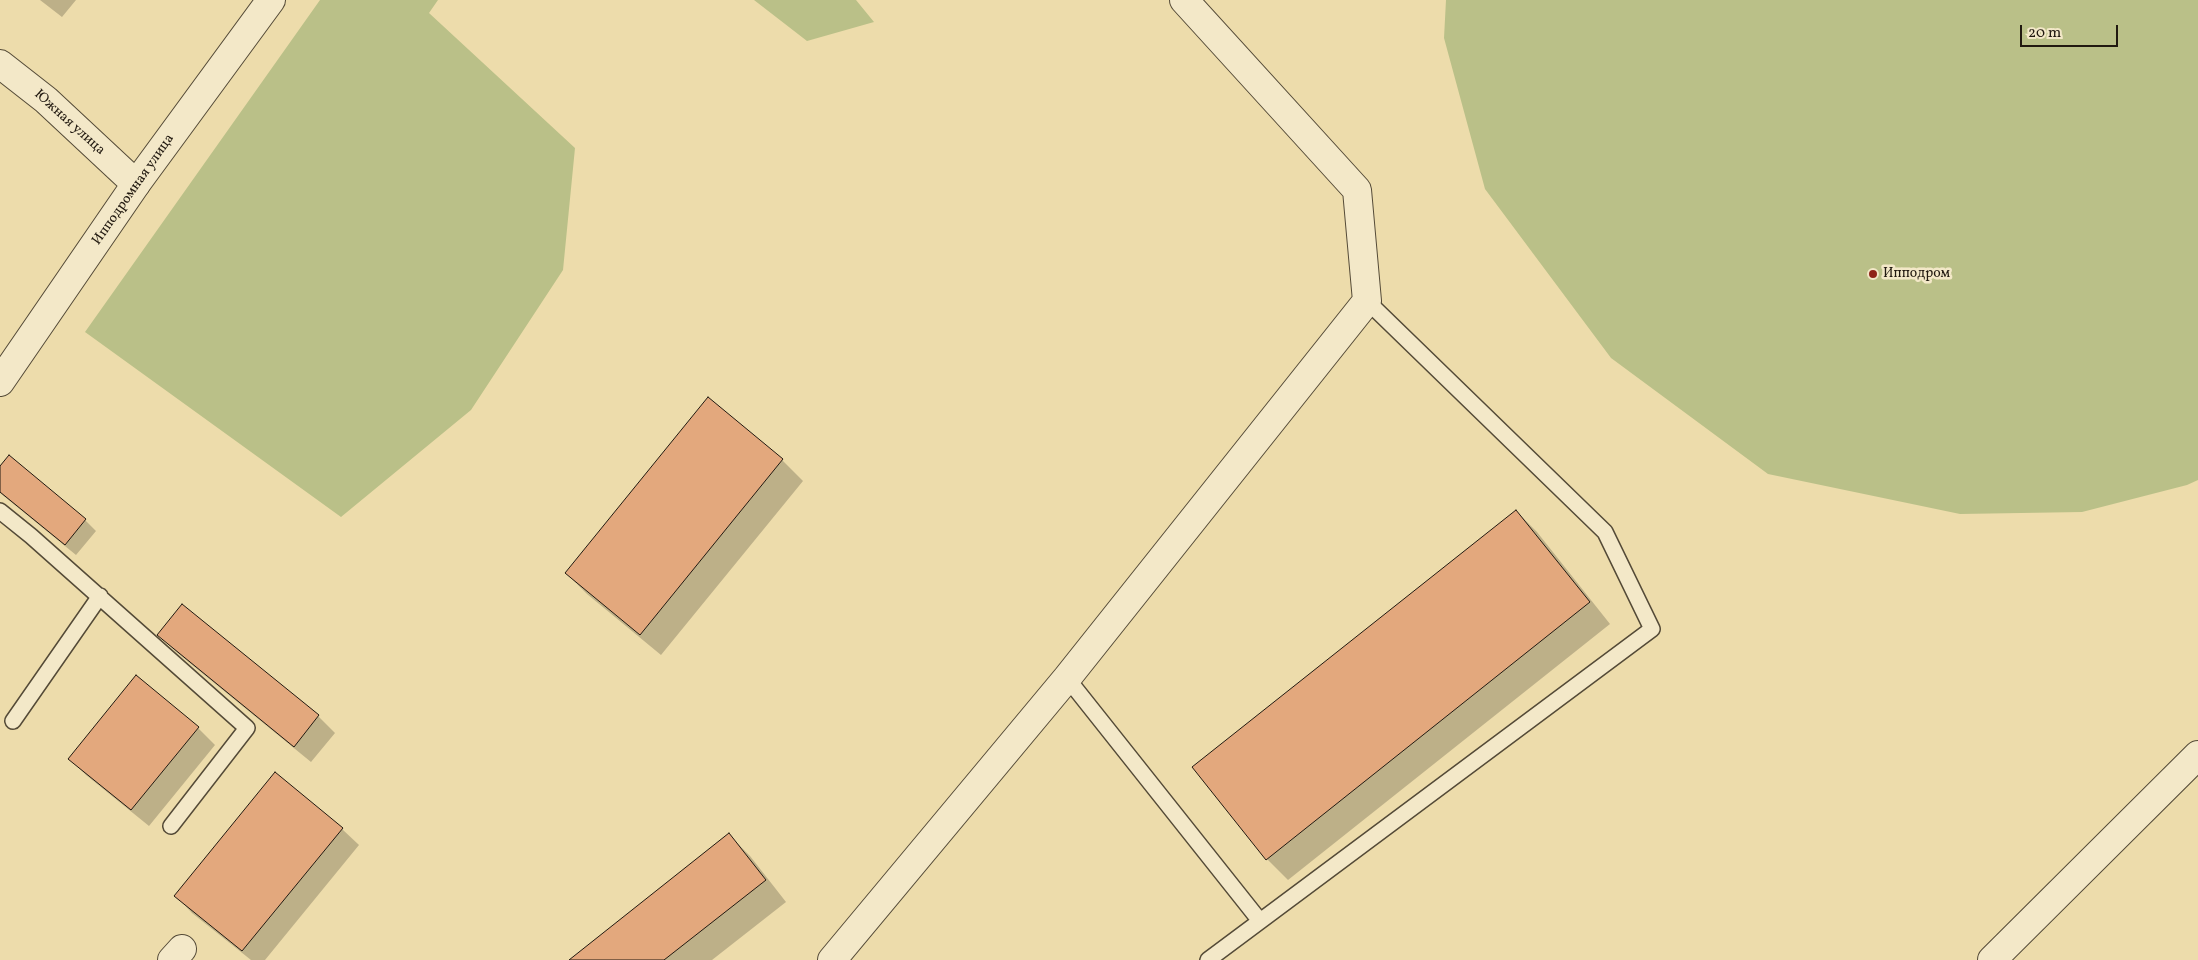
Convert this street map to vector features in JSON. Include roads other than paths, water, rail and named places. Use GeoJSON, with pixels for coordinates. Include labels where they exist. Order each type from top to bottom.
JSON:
{"type":"FeatureCollection","features":[{"type":"Feature","properties":{"kind":"street","name":"Ипподромная улица"},"geometry":{"type":"LineString","coordinates":[[0,382],[136,184],[271,0]]}},
{"type":"Feature","properties":{"kind":"street"},"geometry":{"type":"LineString","coordinates":[[833,960],[1067,678],[1367,301],[1357,190],[1184,0]]}},
{"type":"Feature","properties":{"kind":"street","name":"Южная улица"},"geometry":{"type":"LineString","coordinates":[[0,64],[46,100],[136,184]]}},
{"type":"Feature","properties":{"kind":"street"},"geometry":{"type":"LineString","coordinates":[[1992,960],[2198,754]]}},
{"type":"Feature","properties":{"kind":"lane"},"geometry":{"type":"LineString","coordinates":[[1208,960],[1652,628],[1605,532],[1367,301]]}},
{"type":"Feature","properties":{"kind":"lane"},"geometry":{"type":"LineString","coordinates":[[0,512],[31,536],[100,596],[247,728],[171,826]]}},
{"type":"Feature","properties":{"kind":"lane"},"geometry":{"type":"LineString","coordinates":[[13,721],[100,596]]}},
{"type":"Feature","properties":{"kind":"lane"},"geometry":{"type":"LineString","coordinates":[[1067,678],[1260,921]]}},
{"type":"Feature","properties":{"kind":"place","name":"Ипподром"},"geometry":{"type":"Point","coordinates":[1873,274]}}]}
